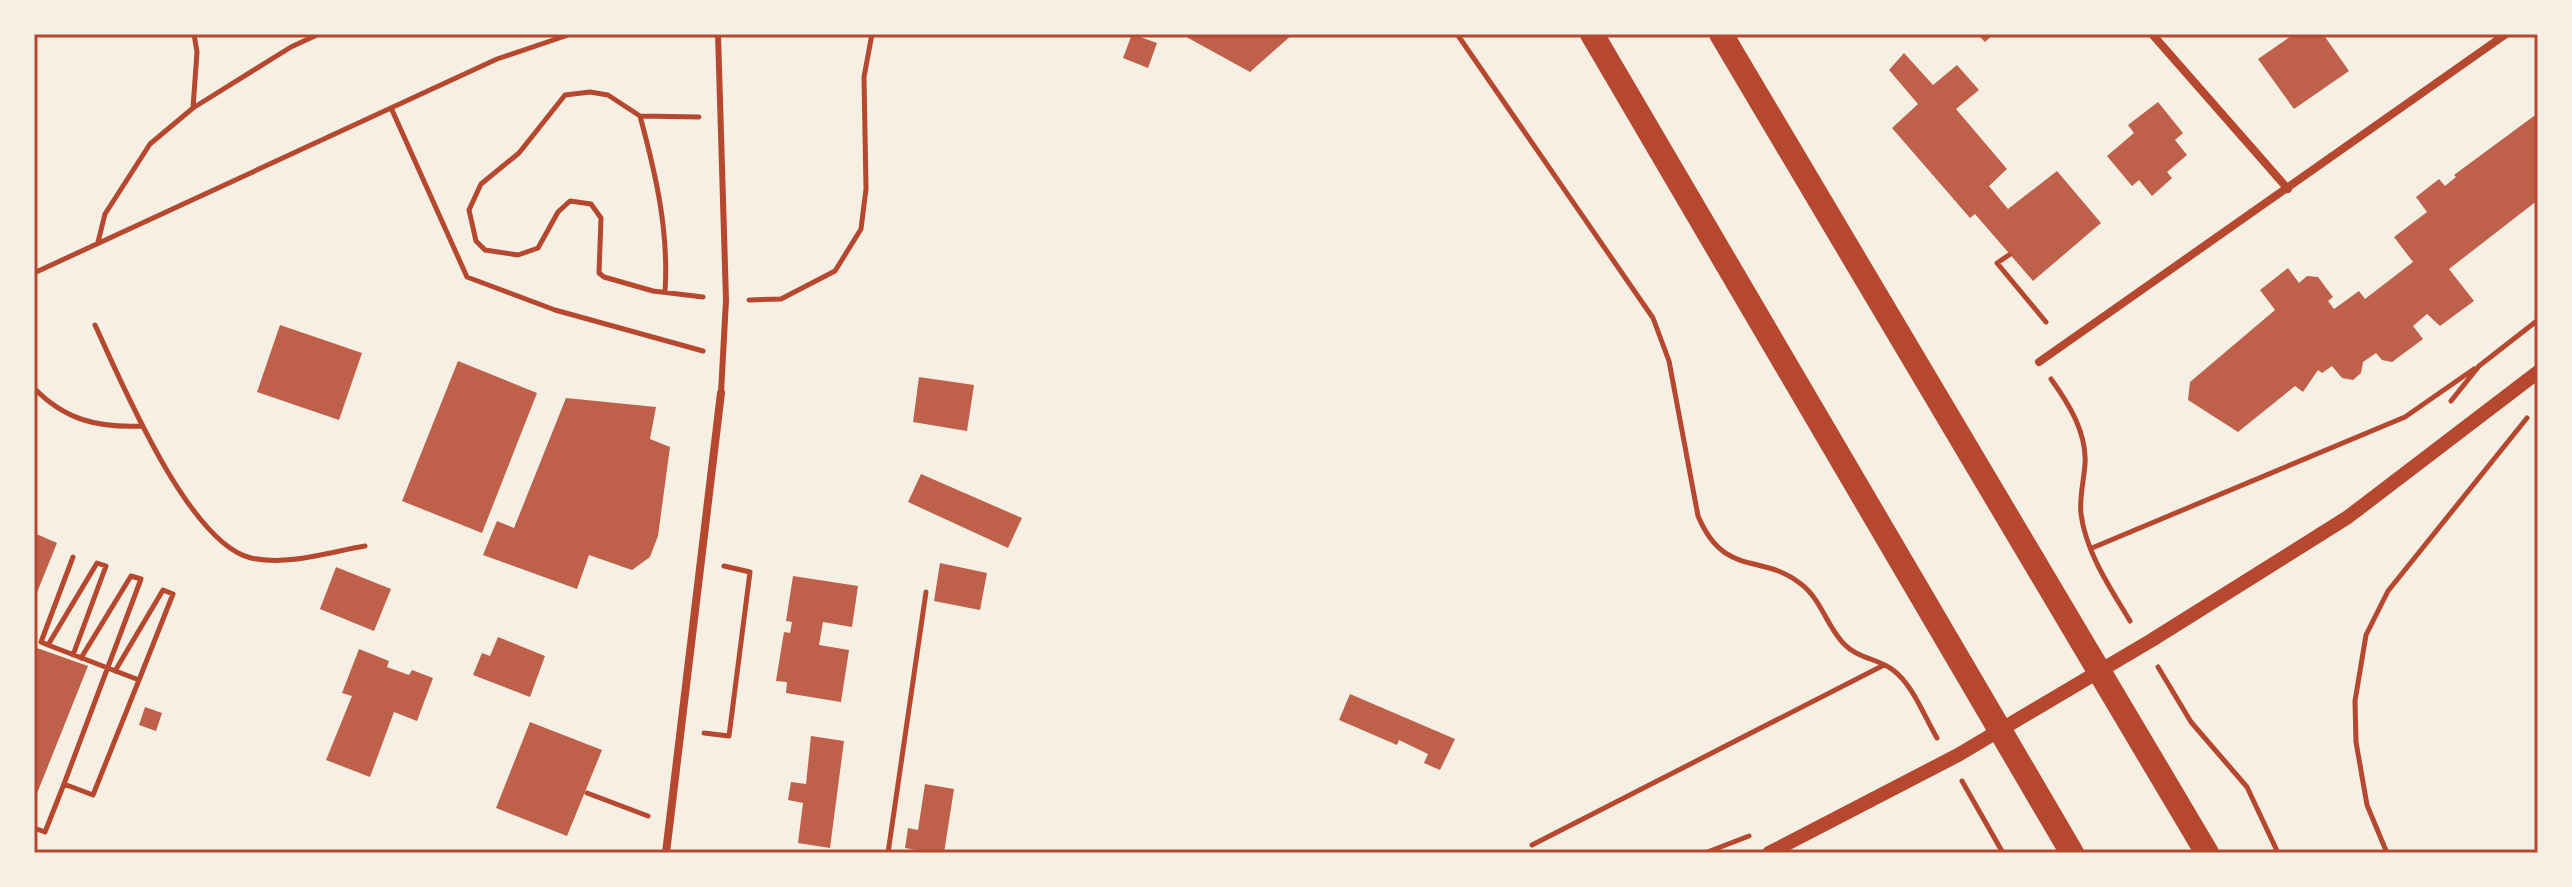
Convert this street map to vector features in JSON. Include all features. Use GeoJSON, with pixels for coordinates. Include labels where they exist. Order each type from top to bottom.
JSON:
{"type":"FeatureCollection","features":[{"type":"Feature","properties":{"kind":"highway"},"geometry":{"type":"LineString","coordinates":[[1592,34],[2072,853]]}},
{"type":"Feature","properties":{"kind":"highway"},"geometry":{"type":"LineString","coordinates":[[1721,34],[2207,853]]}},
{"type":"Feature","properties":{"kind":"street"},"geometry":{"type":"LineString","coordinates":[[2152,34],[2288,189]]}},
{"type":"Feature","properties":{"kind":"street"},"geometry":{"type":"LineString","coordinates":[[2039,362],[2506,34]]}},
{"type":"Feature","properties":{"kind":"street"},"geometry":{"type":"LineString","coordinates":[[1769,853],[1958,755],[2152,640],[2348,517],[2538,372]]}},
{"type":"Feature","properties":{"kind":"street"},"geometry":{"type":"LineString","coordinates":[[666,853],[721,393]]}},
{"type":"Feature","properties":{"kind":"lane"},"geometry":{"type":"LineString","coordinates":[[718,34],[726,300],[721,393]]}},
{"type":"Feature","properties":{"kind":"path"},"geometry":{"type":"LineString","coordinates":[[193,108],[197,52],[194,34]]}},
{"type":"Feature","properties":{"kind":"path"},"geometry":{"type":"LineString","coordinates":[[98,242],[105,214],[150,144],[193,108],[291,47],[319,34]]}},
{"type":"Feature","properties":{"kind":"path"},"geometry":{"type":"LineString","coordinates":[[36,273],[497,59],[571,34]]}},
{"type":"Feature","properties":{"kind":"path"},"geometry":{"type":"LineString","coordinates":[[721,117],[640,116],[608,95],[590,92],[565,95],[519,153],[481,184],[469,210],[476,241],[485,250],[518,255],[538,248],[558,212],[570,201],[591,204],[601,218],[599,273],[620,283],[726,300],[781,299],[835,271],[861,229],[866,189],[864,77],[872,34]]}},
{"type":"Feature","properties":{"kind":"path"},"geometry":{"type":"LineString","coordinates":[[1457,34],[1653,318],[1669,361],[1698,516],[1705,533],[1730,558],[1790,575],[1805,586],[1847,648],[1885,665],[1904,681]]}},
{"type":"Feature","properties":{"kind":"path"},"geometry":{"type":"LineString","coordinates":[[392,110],[467,277],[555,310],[723,357]]}},
{"type":"Feature","properties":{"kind":"path"},"geometry":{"type":"LineString","coordinates":[[640,116],[659,185],[668,255],[665,292]]}},
{"type":"Feature","properties":{"kind":"path"},"geometry":{"type":"LineString","coordinates":[[2009,255],[1997,263],[2046,322]]}},
{"type":"Feature","properties":{"kind":"path"},"geometry":{"type":"LineString","coordinates":[[2092,548],[2405,417],[2538,320]]}},
{"type":"Feature","properties":{"kind":"path"},"geometry":{"type":"LineString","coordinates":[[95,325],[142,426],[176,484],[220,543],[250,558],[288,560],[365,546]]}},
{"type":"Feature","properties":{"kind":"path"},"geometry":{"type":"LineString","coordinates":[[2039,362],[2074,411],[2086,459],[2081,514],[2098,566]]}},
{"type":"Feature","properties":{"kind":"path"},"geometry":{"type":"LineString","coordinates":[[2445,409],[2479,366]]}},
{"type":"Feature","properties":{"kind":"path"},"geometry":{"type":"LineString","coordinates":[[34,388],[49,404],[87,424],[111,428],[142,426]]}},
{"type":"Feature","properties":{"kind":"path"},"geometry":{"type":"LineString","coordinates":[[2387,853],[2367,805],[2356,742],[2355,701],[2366,635],[2388,591],[2536,406]]}},
{"type":"Feature","properties":{"kind":"path"},"geometry":{"type":"LineString","coordinates":[[699,745],[700,733],[729,736],[750,572],[723,566],[724,552]]}},
{"type":"Feature","properties":{"kind":"path"},"geometry":{"type":"LineString","coordinates":[[73,557],[41,642],[139,680]]}},
{"type":"Feature","properties":{"kind":"path"},"geometry":{"type":"LineString","coordinates":[[48,645],[97,563],[106,566],[73,655]]}},
{"type":"Feature","properties":{"kind":"path"},"geometry":{"type":"LineString","coordinates":[[34,828],[45,832],[111,669],[141,579],[131,576],[81,658]]}},
{"type":"Feature","properties":{"kind":"path"},"geometry":{"type":"LineString","coordinates":[[64,784],[93,795],[173,594],[163,590],[111,669]]}},
{"type":"Feature","properties":{"kind":"path"},"geometry":{"type":"LineString","coordinates":[[888,853],[926,592]]}},
{"type":"Feature","properties":{"kind":"path"},"geometry":{"type":"LineString","coordinates":[[2121,631],[2134,623]]}},
{"type":"Feature","properties":{"kind":"path"},"geometry":{"type":"LineString","coordinates":[[1532,845],[1885,665]]}},
{"type":"Feature","properties":{"kind":"path"},"geometry":{"type":"LineString","coordinates":[[2191,722],[2247,787],[2278,853]]}},
{"type":"Feature","properties":{"kind":"path"},"geometry":{"type":"LineString","coordinates":[[1933,747],[1946,739]]}},
{"type":"Feature","properties":{"kind":"path"},"geometry":{"type":"LineString","coordinates":[[587,793],[648,816]]}},
{"type":"Feature","properties":{"kind":"path"},"geometry":{"type":"LineString","coordinates":[[1990,829],[2003,853]]}},
{"type":"Feature","properties":{"kind":"path"},"geometry":{"type":"LineString","coordinates":[[1705,853],[1759,831]]}},
{"type":"Feature","properties":{"kind":"building"},"geometry":{"type":"Polygon","coordinates":[[[1132,34],[1157,43],[1148,68],[1123,58],[1132,34]]]}},
{"type":"Feature","properties":{"kind":"building"},"geometry":{"type":"Polygon","coordinates":[[[1181,34],[1293,34],[1250,72],[1181,34]]]}},
{"type":"Feature","properties":{"kind":"building"},"geometry":{"type":"Polygon","coordinates":[[[1977,34],[1994,34],[1985,42],[1977,34]]]}},
{"type":"Feature","properties":{"kind":"building"},"geometry":{"type":"Polygon","coordinates":[[[2294,34],[2323,34],[2349,71],[2294,109],[2258,59],[2294,34]]]}},
{"type":"Feature","properties":{"kind":"building"},"geometry":{"type":"Polygon","coordinates":[[[1904,53],[1933,85],[1957,65],[1979,90],[1956,109],[2007,169],[1989,186],[2008,209],[2057,171],[2101,223],[2033,281],[1975,214],[1970,218],[1892,128],[1918,104],[1889,70],[1904,53]]]}},
{"type":"Feature","properties":{"kind":"building"},"geometry":{"type":"Polygon","coordinates":[[[2158,102],[2183,133],[2175,140],[2187,155],[2167,172],[2172,178],[2152,196],[2139,180],[2132,186],[2107,156],[2134,133],[2128,125],[2158,102]]]}},
{"type":"Feature","properties":{"kind":"building"},"geometry":{"type":"Polygon","coordinates":[[[2538,113],[2538,200],[2449,269],[2474,301],[2440,326],[2427,314],[2413,326],[2423,339],[2392,362],[2382,360],[2376,353],[2363,362],[2361,373],[2353,380],[2342,378],[2332,366],[2322,373],[2318,370],[2303,392],[2295,386],[2238,432],[2188,400],[2190,382],[2275,310],[2260,290],[2288,268],[2299,283],[2307,276],[2318,277],[2333,297],[2328,301],[2334,309],[2359,291],[2365,299],[2413,262],[2394,237],[2427,212],[2416,197],[2439,179],[2445,186],[2456,177],[2454,175],[2538,113]]]}},
{"type":"Feature","properties":{"kind":"building"},"geometry":{"type":"Polygon","coordinates":[[[280,325],[362,353],[339,420],[257,392],[280,325]]]}},
{"type":"Feature","properties":{"kind":"building"},"geometry":{"type":"Polygon","coordinates":[[[458,361],[537,393],[482,533],[402,501],[458,361]]]}},
{"type":"Feature","properties":{"kind":"building"},"geometry":{"type":"Polygon","coordinates":[[[919,377],[974,385],[967,431],[913,422],[919,377]]]}},
{"type":"Feature","properties":{"kind":"building"},"geometry":{"type":"Polygon","coordinates":[[[566,398],[656,407],[650,439],[670,447],[658,536],[650,557],[632,570],[589,555],[577,589],[483,555],[497,521],[514,528],[566,398]]]}},
{"type":"Feature","properties":{"kind":"building"},"geometry":{"type":"Polygon","coordinates":[[[921,474],[1022,518],[1008,548],[908,502],[921,474]]]}},
{"type":"Feature","properties":{"kind":"building"},"geometry":{"type":"Polygon","coordinates":[[[34,533],[57,543],[34,600],[34,533]]]}},
{"type":"Feature","properties":{"kind":"building"},"geometry":{"type":"Polygon","coordinates":[[[940,563],[987,573],[980,610],[934,601],[940,563]]]}},
{"type":"Feature","properties":{"kind":"building"},"geometry":{"type":"Polygon","coordinates":[[[336,567],[391,589],[374,631],[320,609],[336,567]]]}},
{"type":"Feature","properties":{"kind":"building"},"geometry":{"type":"Polygon","coordinates":[[[793,576],[858,586],[852,627],[823,622],[819,645],[849,650],[841,702],[786,693],[787,682],[776,681],[784,632],[790,633],[792,622],[786,621],[793,576]]]}},
{"type":"Feature","properties":{"kind":"building"},"geometry":{"type":"Polygon","coordinates":[[[498,637],[545,656],[530,697],[473,675],[482,653],[490,656],[498,637]]]}},
{"type":"Feature","properties":{"kind":"building"},"geometry":{"type":"Polygon","coordinates":[[[34,647],[88,666],[34,801],[34,647]]]}},
{"type":"Feature","properties":{"kind":"building"},"geometry":{"type":"Polygon","coordinates":[[[359,649],[389,661],[387,667],[409,675],[412,670],[433,678],[417,721],[394,712],[370,777],[326,760],[352,696],[342,693],[359,649]]]}},
{"type":"Feature","properties":{"kind":"building"},"geometry":{"type":"Polygon","coordinates":[[[1350,694],[1455,739],[1440,770],[1424,763],[1428,754],[1399,740],[1397,745],[1339,720],[1350,694]]]}},
{"type":"Feature","properties":{"kind":"building"},"geometry":{"type":"Polygon","coordinates":[[[145,707],[162,713],[156,731],[139,725],[145,707]]]}},
{"type":"Feature","properties":{"kind":"building"},"geometry":{"type":"Polygon","coordinates":[[[530,722],[602,750],[567,836],[496,808],[530,722]]]}},
{"type":"Feature","properties":{"kind":"building"},"geometry":{"type":"Polygon","coordinates":[[[811,736],[844,741],[830,848],[798,843],[803,803],[788,800],[791,782],[806,784],[811,736]]]}},
{"type":"Feature","properties":{"kind":"building"},"geometry":{"type":"Polygon","coordinates":[[[925,784],[954,789],[944,853],[915,853],[916,850],[905,848],[908,828],[918,830],[925,784]]]}}]}
